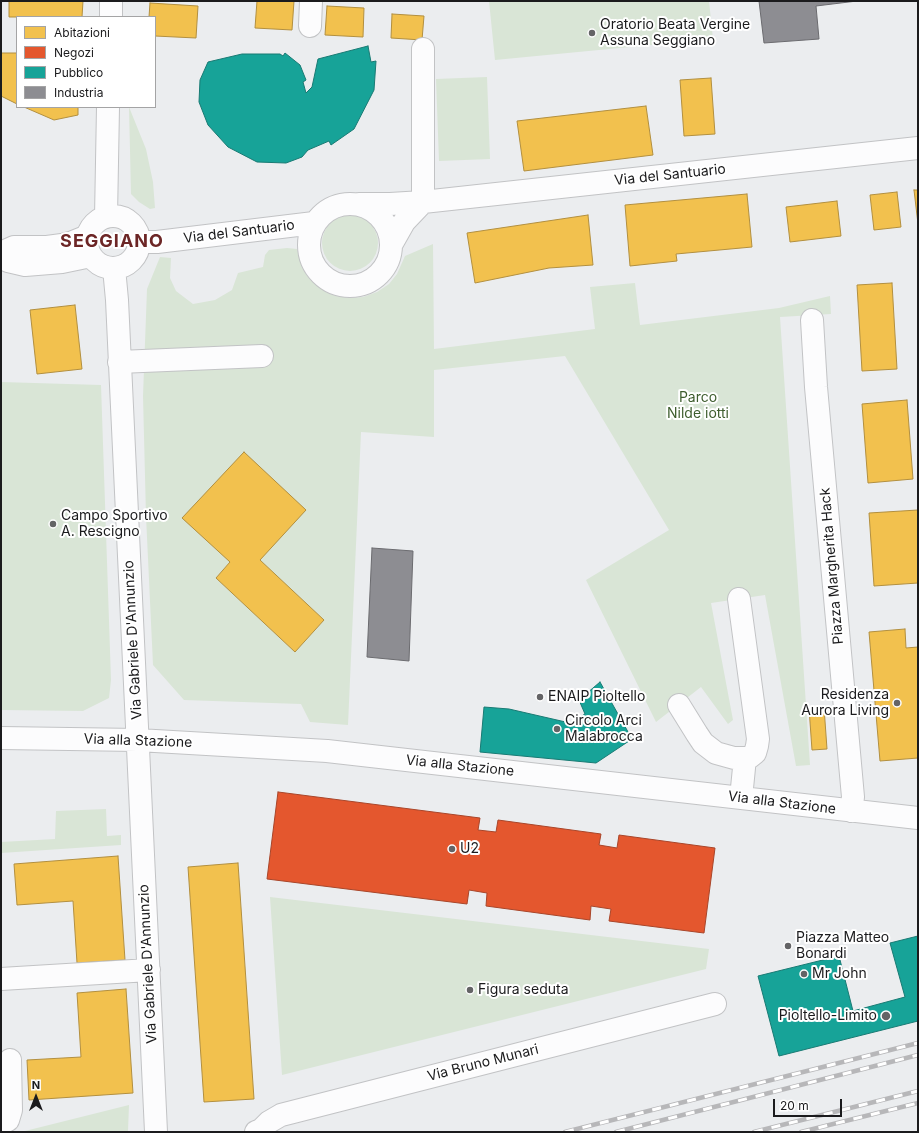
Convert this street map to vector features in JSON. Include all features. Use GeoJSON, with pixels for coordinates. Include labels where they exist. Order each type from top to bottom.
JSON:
{"type":"FeatureCollection","features":[{"type":"Feature","properties":{"kind":"street"},"geometry":{"type":"LineString","coordinates":[[111,16],[112,1]]}},
{"type":"Feature","properties":{"kind":"street"},"geometry":{"type":"LineString","coordinates":[[310,26],[311,1]]}},
{"type":"Feature","properties":{"kind":"street"},"geometry":{"type":"LineString","coordinates":[[391,245],[404,222],[423,202],[423,49]]}},
{"type":"Feature","properties":{"kind":"street"},"geometry":{"type":"LineString","coordinates":[[106,217],[108,108]]}},
{"type":"Feature","properties":{"kind":"street","name":"Via del Santuario"},"geometry":{"type":"LineString","coordinates":[[359,204],[423,202],[918,148]]}},
{"type":"Feature","properties":{"kind":"street"},"geometry":{"type":"LineString","coordinates":[[359,204],[368,207],[385,223],[389,233],[391,245],[390,255],[381,272],[365,283],[346,286],[336,284],[320,273],[314,265],[308,247],[309,237],[314,223],[323,213],[340,205],[359,204]]}},
{"type":"Feature","properties":{"kind":"street"},"geometry":{"type":"LineString","coordinates":[[1,255],[4,251],[14,247],[47,247],[73,242],[89,246],[101,265],[108,268],[114,268],[121,267],[132,260],[138,249],[139,242],[134,227],[128,221],[113,216],[106,217],[94,224],[89,246]]}},
{"type":"Feature","properties":{"kind":"street","name":"Via del Santuario"},"geometry":{"type":"LineString","coordinates":[[139,242],[157,242],[314,223]]}},
{"type":"Feature","properties":{"kind":"street","name":"Via Gabriele D'Annunzio"},"geometry":{"type":"LineString","coordinates":[[114,268],[156,1132]]}},
{"type":"Feature","properties":{"kind":"street","name":"Piazza Margherita Hack"},"geometry":{"type":"LineString","coordinates":[[812,320],[816,387],[853,797],[851,811]]}},
{"type":"Feature","properties":{"kind":"street"},"geometry":{"type":"LineString","coordinates":[[119,362],[262,356]]}},
{"type":"Feature","properties":{"kind":"street"},"geometry":{"type":"LineString","coordinates":[[679,705],[703,743],[709,749],[724,756],[734,758],[750,757],[755,753],[758,739],[739,599]]}},
{"type":"Feature","properties":{"kind":"street","name":"Via alla Stazione"},"geometry":{"type":"LineString","coordinates":[[1,738],[138,740],[326,751],[918,818]]}},
{"type":"Feature","properties":{"kind":"street"},"geometry":{"type":"LineString","coordinates":[[740,798],[745,758]]}},
{"type":"Feature","properties":{"kind":"street"},"geometry":{"type":"LineString","coordinates":[[1,979],[148,970]]}},
{"type":"Feature","properties":{"kind":"street","name":"Via Bruno Munari"},"geometry":{"type":"LineString","coordinates":[[256,1132],[261,1130],[269,1122],[281,1114],[714,1004]]}},
{"type":"Feature","properties":{"kind":"street"},"geometry":{"type":"LineString","coordinates":[[1,1124],[8,1120],[11,1110],[10,1060]]}},
{"type":"Feature","properties":{"kind":"green space"},"geometry":{"type":"Polygon","coordinates":[[[489,1],[709,1],[713,39],[495,60],[489,1]]]}},
{"type":"Feature","properties":{"kind":"green space"},"geometry":{"type":"Polygon","coordinates":[[[487,77],[490,159],[439,161],[436,79],[487,77]]]}},
{"type":"Feature","properties":{"kind":"green space"},"geometry":{"type":"Polygon","coordinates":[[[129,108],[146,149],[153,182],[155,208],[150,209],[139,202],[131,194],[129,108]]]}},
{"type":"Feature","properties":{"kind":"green space"},"geometry":{"type":"Polygon","coordinates":[[[350,215],[365,220],[373,228],[378,243],[373,258],[365,266],[350,271],[335,266],[327,258],[322,243],[327,228],[335,220],[350,215]]]}},
{"type":"Feature","properties":{"kind":"green space","name":"Parco Nilde iotti"},"geometry":{"type":"Polygon","coordinates":[[[433,244],[434,349],[595,329],[590,287],[635,283],[640,325],[779,308],[830,296],[831,314],[780,317],[810,765],[796,766],[765,595],[711,603],[733,720],[728,724],[701,687],[656,722],[586,580],[669,530],[565,356],[434,370],[434,437],[361,432],[348,725],[310,722],[301,704],[184,700],[153,665],[146,516],[143,396],[147,289],[160,257],[171,258],[170,278],[176,291],[193,304],[215,300],[232,290],[238,273],[263,267],[265,255],[269,250],[287,248],[297,249],[303,269],[316,285],[326,292],[336,296],[349,298],[363,297],[377,292],[389,284],[397,274],[405,256],[433,244]],[[260,560],[230,562],[216,578],[295,652],[324,620],[260,560]]]}},
{"type":"Feature","properties":{"kind":"green space","name":"Campo Sportivo A. Rescigno"},"geometry":{"type":"Polygon","coordinates":[[[1,382],[101,385],[111,680],[109,698],[83,711],[1,710],[1,382]]]}},
{"type":"Feature","properties":{"kind":"green space"},"geometry":{"type":"Polygon","coordinates":[[[106,809],[107,836],[121,835],[121,845],[1,853],[1,842],[55,839],[56,811],[106,809]]]}},
{"type":"Feature","properties":{"kind":"green space"},"geometry":{"type":"Polygon","coordinates":[[[270,897],[709,949],[706,969],[282,1075],[270,897]]]}},
{"type":"Feature","properties":{"kind":"green space"},"geometry":{"type":"Polygon","coordinates":[[[129,1105],[128,1131],[126,1132],[21,1132],[129,1105]]]}},
{"type":"Feature","properties":{"kind":"building: Abitazioni"},"geometry":{"type":"Polygon","coordinates":[[[9,1],[83,1],[82,16],[9,17],[9,1]]]}},
{"type":"Feature","properties":{"kind":"building: Abitazioni"},"geometry":{"type":"Polygon","coordinates":[[[257,1],[294,1],[292,30],[255,28],[257,1]]]}},
{"type":"Feature","properties":{"kind":"building: Abitazioni"},"geometry":{"type":"Polygon","coordinates":[[[150,3],[198,6],[196,38],[156,36],[156,16],[149,16],[150,3]]]}},
{"type":"Feature","properties":{"kind":"building: Abitazioni"},"geometry":{"type":"Polygon","coordinates":[[[327,6],[364,8],[363,37],[325,35],[327,6]]]}},
{"type":"Feature","properties":{"kind":"building: Abitazioni"},"geometry":{"type":"Polygon","coordinates":[[[392,14],[424,16],[422,40],[391,38],[392,14]]]}},
{"type":"Feature","properties":{"kind":"building: Abitazioni"},"geometry":{"type":"Polygon","coordinates":[[[1,53],[16,53],[16,104],[1,96],[1,53]]]}},
{"type":"Feature","properties":{"kind":"building: Abitazioni"},"geometry":{"type":"Polygon","coordinates":[[[711,78],[715,134],[684,136],[680,80],[711,78]]]}},
{"type":"Feature","properties":{"kind":"building: Abitazioni"},"geometry":{"type":"Polygon","coordinates":[[[646,106],[653,155],[524,171],[517,121],[646,106]]]}},
{"type":"Feature","properties":{"kind":"building: Abitazioni"},"geometry":{"type":"Polygon","coordinates":[[[26,108],[78,108],[78,115],[54,120],[26,108]]]}},
{"type":"Feature","properties":{"kind":"building: Abitazioni"},"geometry":{"type":"Polygon","coordinates":[[[914,190],[918,190],[918,224],[914,190]]]}},
{"type":"Feature","properties":{"kind":"building: Abitazioni"},"geometry":{"type":"Polygon","coordinates":[[[897,192],[901,227],[874,230],[870,195],[897,192]]]}},
{"type":"Feature","properties":{"kind":"building: Abitazioni"},"geometry":{"type":"Polygon","coordinates":[[[747,194],[752,247],[676,254],[677,261],[630,266],[625,205],[747,194]]]}},
{"type":"Feature","properties":{"kind":"building: Abitazioni"},"geometry":{"type":"Polygon","coordinates":[[[837,201],[841,236],[790,242],[786,207],[837,201]]]}},
{"type":"Feature","properties":{"kind":"building: Abitazioni"},"geometry":{"type":"Polygon","coordinates":[[[588,215],[593,265],[549,268],[475,283],[467,233],[588,215]]]}},
{"type":"Feature","properties":{"kind":"building: Abitazioni"},"geometry":{"type":"Polygon","coordinates":[[[892,283],[897,369],[862,371],[857,285],[892,283]]]}},
{"type":"Feature","properties":{"kind":"building: Abitazioni"},"geometry":{"type":"Polygon","coordinates":[[[75,305],[82,369],[37,374],[30,310],[75,305]]]}},
{"type":"Feature","properties":{"kind":"building: Abitazioni"},"geometry":{"type":"Polygon","coordinates":[[[907,400],[913,479],[868,483],[862,404],[907,400]]]}},
{"type":"Feature","properties":{"kind":"building: Abitazioni"},"geometry":{"type":"Polygon","coordinates":[[[244,452],[306,510],[260,560],[324,620],[295,652],[216,578],[230,562],[182,518],[244,452]]]}},
{"type":"Feature","properties":{"kind":"building: Abitazioni"},"geometry":{"type":"Polygon","coordinates":[[[918,510],[918,583],[874,586],[869,513],[918,510]]]}},
{"type":"Feature","properties":{"kind":"building: Abitazioni","name":"Residenza Aurora Living"},"geometry":{"type":"Polygon","coordinates":[[[905,629],[906,648],[918,647],[918,758],[880,761],[869,632],[905,629]]]}},
{"type":"Feature","properties":{"kind":"building: Abitazioni"},"geometry":{"type":"Polygon","coordinates":[[[824,707],[827,749],[812,750],[809,708],[824,707]]]}},
{"type":"Feature","properties":{"kind":"building: Abitazioni"},"geometry":{"type":"Polygon","coordinates":[[[118,856],[125,960],[77,963],[73,901],[17,905],[14,864],[118,856]]]}},
{"type":"Feature","properties":{"kind":"building: Abitazioni"},"geometry":{"type":"Polygon","coordinates":[[[238,863],[254,1099],[204,1102],[188,867],[238,863]]]}},
{"type":"Feature","properties":{"kind":"building: Abitazioni"},"geometry":{"type":"Polygon","coordinates":[[[126,989],[133,1093],[29,1100],[27,1060],[81,1057],[77,993],[126,989]]]}},
{"type":"Feature","properties":{"kind":"building: Negozi"},"geometry":{"type":"Polygon","coordinates":[[[278,792],[480,818],[478,830],[496,832],[498,820],[601,834],[599,845],[617,848],[619,835],[715,848],[704,933],[609,921],[611,909],[591,906],[590,920],[486,906],[487,893],[469,890],[467,904],[267,879],[278,792]]]}},
{"type":"Feature","properties":{"kind":"building: Pubblico"},"geometry":{"type":"Polygon","coordinates":[[[368,46],[371,62],[376,61],[374,90],[354,129],[331,145],[329,141],[308,150],[302,157],[286,163],[257,162],[228,147],[208,125],[199,102],[200,80],[208,62],[242,54],[280,54],[283,56],[285,53],[300,65],[306,80],[303,82],[306,93],[312,87],[318,59],[368,46]]]}},
{"type":"Feature","properties":{"kind":"building: Pubblico"},"geometry":{"type":"Polygon","coordinates":[[[600,682],[632,739],[596,763],[480,752],[484,707],[509,709],[570,723],[585,714],[579,700],[600,682]]]}},
{"type":"Feature","properties":{"kind":"building: Pubblico"},"geometry":{"type":"Polygon","coordinates":[[[918,936],[918,1021],[779,1056],[758,976],[839,956],[853,1011],[905,997],[890,943],[918,936]]]}},
{"type":"Feature","properties":{"kind":"building: Industria"},"geometry":{"type":"Polygon","coordinates":[[[759,1],[857,1],[816,6],[819,39],[764,43],[759,1]]]}},
{"type":"Feature","properties":{"kind":"building: Industria"},"geometry":{"type":"Polygon","coordinates":[[[372,548],[413,551],[409,661],[367,657],[372,548]]]}},
{"type":"Feature","properties":{"kind":"railway"},"geometry":{"type":"LineString","coordinates":[[565,1132],[918,1043]]}},
{"type":"Feature","properties":{"kind":"railway"},"geometry":{"type":"LineString","coordinates":[[616,1132],[918,1055]]}},
{"type":"Feature","properties":{"kind":"railway"},"geometry":{"type":"LineString","coordinates":[[754,1132],[918,1091]]}},
{"type":"Feature","properties":{"kind":"railway"},"geometry":{"type":"LineString","coordinates":[[801,1132],[918,1103]]}},
{"type":"Feature","properties":{"kind":"place","name":"Oratorio Beata Vergine Assuna Seggiano"},"geometry":{"type":"Point","coordinates":[592,33]}},
{"type":"Feature","properties":{"kind":"place","name":"Campo Sportivo A. Rescigno"},"geometry":{"type":"Point","coordinates":[53,524]}},
{"type":"Feature","properties":{"kind":"place","name":"ENAIP Pioltello"},"geometry":{"type":"Point","coordinates":[540,697]}},
{"type":"Feature","properties":{"kind":"place","name":"Residenza Aurora Living"},"geometry":{"type":"Point","coordinates":[897,703]}},
{"type":"Feature","properties":{"kind":"place","name":"Circolo Arci Malabrocca"},"geometry":{"type":"Point","coordinates":[557,729]}},
{"type":"Feature","properties":{"kind":"place","name":"U2"},"geometry":{"type":"Point","coordinates":[452,849]}},
{"type":"Feature","properties":{"kind":"place","name":"Piazza Matteo Bonardi"},"geometry":{"type":"Point","coordinates":[788,946]}},
{"type":"Feature","properties":{"kind":"place","name":"Mr John"},"geometry":{"type":"Point","coordinates":[804,974]}},
{"type":"Feature","properties":{"kind":"place","name":"Figura seduta"},"geometry":{"type":"Point","coordinates":[470,990]}},
{"type":"Feature","properties":{"kind":"place","name":"Pioltello-Limito"},"geometry":{"type":"Point","coordinates":[886,1016]}},
{"type":"Feature","properties":{"kind":"district","name":"SEGGIANO"},"geometry":{"type":"Point","coordinates":[112,242]}}]}
